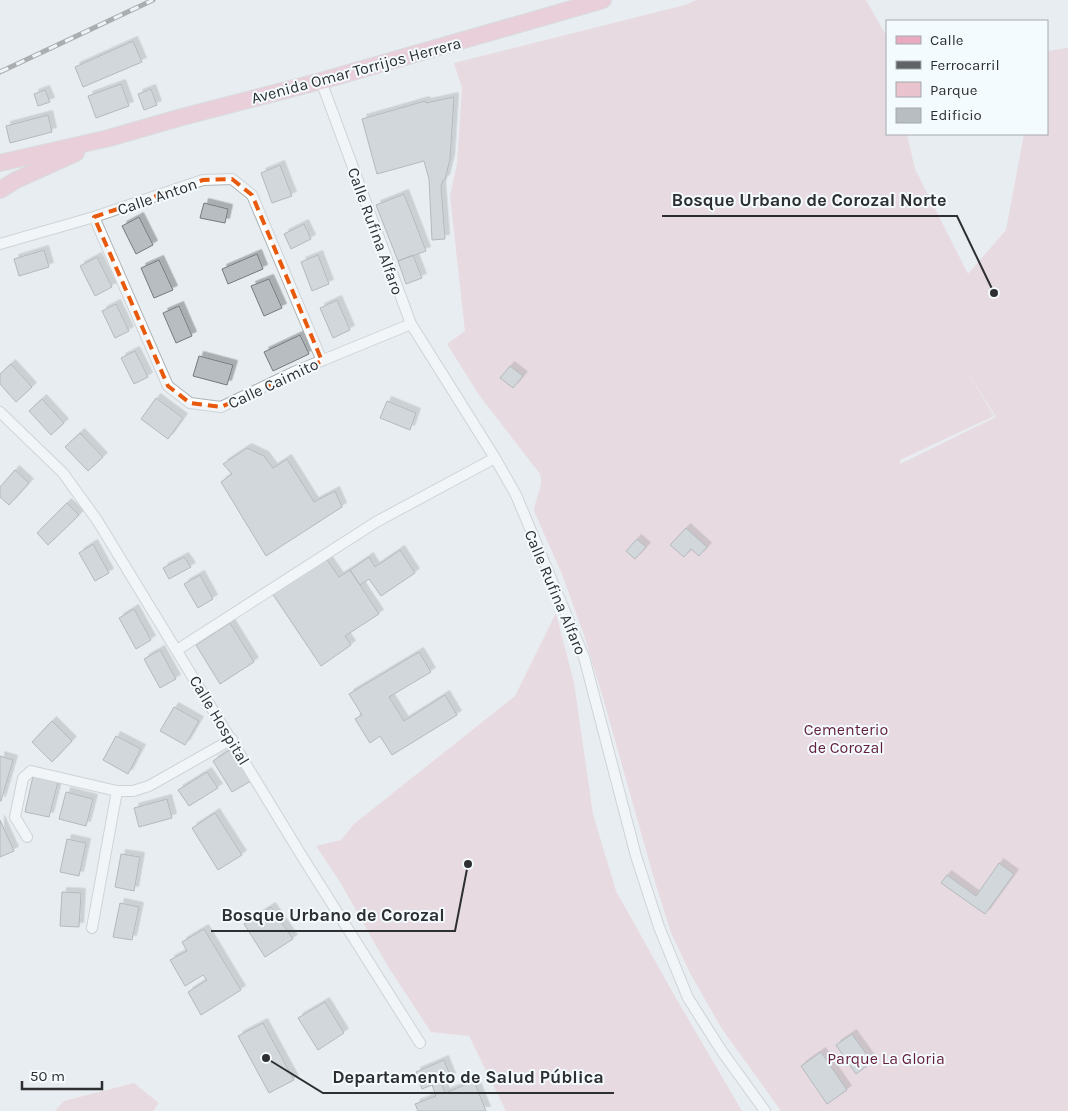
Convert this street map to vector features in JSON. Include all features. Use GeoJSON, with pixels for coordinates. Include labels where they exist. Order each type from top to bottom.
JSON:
{"type":"FeatureCollection","features":[{"type":"Feature","properties":{"kind":"main road","name":"Avenida Omar Torrijos Herrera"},"geometry":{"type":"LineString","coordinates":[[0,162],[108,138],[182,116],[321,81],[603,0]]}},
{"type":"Feature","properties":{"kind":"main road","name":"Avenida Omar Torrijos Herrera"},"geometry":{"type":"LineString","coordinates":[[0,190],[16,180],[108,138]]}},
{"type":"Feature","properties":{"kind":"street","name":"Calle Rufina Alfaro"},"geometry":{"type":"LineString","coordinates":[[321,81],[411,324],[516,495],[584,657],[636,856],[659,927],[688,998],[721,1050],[765,1111]]}},
{"type":"Feature","properties":{"kind":"street","name":"Calle Anton"},"geometry":{"type":"LineString","coordinates":[[0,244],[94,218],[203,180],[232,179],[252,195],[322,361]]}},
{"type":"Feature","properties":{"kind":"street","name":"Calle Caimito"},"geometry":{"type":"LineString","coordinates":[[94,218],[168,386],[190,403],[221,407],[322,361],[411,324]]}},
{"type":"Feature","properties":{"kind":"street","name":"Calle Hospital"},"geometry":{"type":"LineString","coordinates":[[0,412],[63,474],[97,520],[303,858],[420,1042]]}},
{"type":"Feature","properties":{"kind":"street"},"geometry":{"type":"LineString","coordinates":[[177,650],[376,522],[494,458]]}},
{"type":"Feature","properties":{"kind":"street"},"geometry":{"type":"LineString","coordinates":[[27,837],[15,817],[23,778],[31,771],[117,791],[133,791],[149,786],[232,739]]}},
{"type":"Feature","properties":{"kind":"street"},"geometry":{"type":"LineString","coordinates":[[92,928],[117,791]]}},
{"type":"Feature","properties":{"kind":"highlighted area"},"geometry":{"type":"Polygon","coordinates":[[[232,179],[252,195],[322,361],[221,407],[190,403],[168,386],[94,217],[203,180],[232,179]]]}},
{"type":"Feature","properties":{"kind":"green space","name":"Cementerio de Corozal"},"geometry":{"type":"Polygon","coordinates":[[[697,0],[866,0],[886,35],[886,135],[907,135],[915,169],[968,274],[1006,230],[1024,135],[1048,135],[1048,51],[1068,48],[1068,1111],[781,1111],[722,1029],[691,975],[671,933],[584,635],[562,574],[534,511],[541,484],[540,474],[479,395],[447,344],[465,331],[450,196],[457,164],[462,88],[454,63],[685,5],[697,0]],[[965,368],[994,416],[900,460],[900,464],[996,417],[965,368]]]}},
{"type":"Feature","properties":{"kind":"green space"},"geometry":{"type":"Polygon","coordinates":[[[556,613],[574,683],[593,814],[616,891],[742,1111],[506,1111],[469,1036],[431,1032],[387,965],[340,882],[316,846],[341,840],[354,824],[515,696],[556,613]]]}},
{"type":"Feature","properties":{"kind":"green space"},"geometry":{"type":"Polygon","coordinates":[[[134,1083],[159,1103],[153,1111],[55,1111],[64,1101],[134,1083]]]}},
{"type":"Feature","properties":{"kind":"building"},"geometry":{"type":"Polygon","coordinates":[[[133,41],[142,62],[83,87],[75,67],[133,41]]]}},
{"type":"Feature","properties":{"kind":"building"},"geometry":{"type":"Polygon","coordinates":[[[121,84],[129,106],[96,118],[88,96],[121,84]]]}},
{"type":"Feature","properties":{"kind":"building"},"geometry":{"type":"Polygon","coordinates":[[[151,89],[157,105],[144,110],[138,94],[151,89]]]}},
{"type":"Feature","properties":{"kind":"building"},"geometry":{"type":"Polygon","coordinates":[[[45,90],[50,102],[38,106],[34,94],[45,90]]]}},
{"type":"Feature","properties":{"kind":"building"},"geometry":{"type":"Polygon","coordinates":[[[454,97],[450,159],[445,179],[441,186],[445,239],[432,240],[429,179],[424,161],[377,174],[362,119],[425,101],[426,103],[454,97]]]}},
{"type":"Feature","properties":{"kind":"building"},"geometry":{"type":"Polygon","coordinates":[[[48,115],[52,132],[10,143],[6,126],[48,115]]]}},
{"type":"Feature","properties":{"kind":"building"},"geometry":{"type":"Polygon","coordinates":[[[280,165],[292,196],[272,203],[261,173],[280,165]]]}},
{"type":"Feature","properties":{"kind":"building"},"geometry":{"type":"Polygon","coordinates":[[[404,194],[426,251],[398,261],[376,205],[404,194]]]}},
{"type":"Feature","properties":{"kind":"building"},"geometry":{"type":"Polygon","coordinates":[[[204,203],[228,209],[225,223],[200,218],[204,203]]]}},
{"type":"Feature","properties":{"kind":"building"},"geometry":{"type":"Polygon","coordinates":[[[139,217],[153,245],[136,254],[122,226],[139,217]]]}},
{"type":"Feature","properties":{"kind":"building"},"geometry":{"type":"Polygon","coordinates":[[[304,224],[311,239],[291,249],[284,234],[304,224]]]}},
{"type":"Feature","properties":{"kind":"building"},"geometry":{"type":"Polygon","coordinates":[[[44,250],[49,267],[19,276],[14,259],[44,250]]]}},
{"type":"Feature","properties":{"kind":"building"},"geometry":{"type":"Polygon","coordinates":[[[257,254],[263,269],[228,284],[222,269],[257,254]]]}},
{"type":"Feature","properties":{"kind":"building"},"geometry":{"type":"Polygon","coordinates":[[[318,255],[329,284],[312,291],[301,262],[318,255]]]}},
{"type":"Feature","properties":{"kind":"building"},"geometry":{"type":"Polygon","coordinates":[[[413,255],[422,278],[406,284],[398,261],[413,255]]]}},
{"type":"Feature","properties":{"kind":"building"},"geometry":{"type":"Polygon","coordinates":[[[97,257],[112,287],[95,296],[80,266],[97,257]]]}},
{"type":"Feature","properties":{"kind":"building"},"geometry":{"type":"Polygon","coordinates":[[[159,260],[173,290],[154,298],[141,268],[159,260]]]}},
{"type":"Feature","properties":{"kind":"building"},"geometry":{"type":"Polygon","coordinates":[[[269,279],[282,308],[264,316],[251,286],[269,279]]]}},
{"type":"Feature","properties":{"kind":"building"},"geometry":{"type":"Polygon","coordinates":[[[337,300],[350,330],[333,338],[320,308],[337,300]]]}},
{"type":"Feature","properties":{"kind":"building"},"geometry":{"type":"Polygon","coordinates":[[[116,304],[129,331],[115,338],[102,311],[116,304]]]}},
{"type":"Feature","properties":{"kind":"building"},"geometry":{"type":"Polygon","coordinates":[[[179,306],[192,336],[176,343],[163,313],[179,306]]]}},
{"type":"Feature","properties":{"kind":"building"},"geometry":{"type":"Polygon","coordinates":[[[300,335],[309,354],[273,371],[264,352],[300,335]]]}},
{"type":"Feature","properties":{"kind":"building"},"geometry":{"type":"Polygon","coordinates":[[[135,351],[148,377],[134,384],[121,358],[135,351]]]}},
{"type":"Feature","properties":{"kind":"building"},"geometry":{"type":"Polygon","coordinates":[[[199,356],[233,365],[227,385],[193,376],[199,356]]]}},
{"type":"Feature","properties":{"kind":"building"},"geometry":{"type":"Polygon","coordinates":[[[11,364],[32,387],[16,402],[0,384],[0,374],[11,364]]]}},
{"type":"Feature","properties":{"kind":"building"},"geometry":{"type":"Polygon","coordinates":[[[510,366],[523,376],[513,388],[500,378],[510,366]]]}},
{"type":"Feature","properties":{"kind":"building"},"geometry":{"type":"Polygon","coordinates":[[[156,398],[183,418],[168,439],[141,419],[156,398]]]}},
{"type":"Feature","properties":{"kind":"building"},"geometry":{"type":"Polygon","coordinates":[[[42,399],[64,423],[51,435],[29,411],[42,399]]]}},
{"type":"Feature","properties":{"kind":"building"},"geometry":{"type":"Polygon","coordinates":[[[387,401],[416,413],[410,430],[380,418],[387,401]]]}},
{"type":"Feature","properties":{"kind":"building"},"geometry":{"type":"Polygon","coordinates":[[[80,433],[103,457],[88,471],[65,447],[80,433]]]}},
{"type":"Feature","properties":{"kind":"building"},"geometry":{"type":"Polygon","coordinates":[[[247,448],[264,456],[273,468],[287,459],[314,502],[335,491],[342,507],[266,556],[221,482],[232,474],[223,464],[247,448]]]}},
{"type":"Feature","properties":{"kind":"building"},"geometry":{"type":"Polygon","coordinates":[[[15,470],[29,483],[9,505],[0,497],[0,487],[15,470]]]}},
{"type":"Feature","properties":{"kind":"building"},"geometry":{"type":"Polygon","coordinates":[[[67,503],[79,515],[48,545],[37,533],[67,503]]]}},
{"type":"Feature","properties":{"kind":"building"},"geometry":{"type":"Polygon","coordinates":[[[686,528],[707,547],[699,556],[691,549],[684,557],[670,545],[686,528]]]}},
{"type":"Feature","properties":{"kind":"building"},"geometry":{"type":"Polygon","coordinates":[[[637,539],[646,547],[635,559],[626,551],[637,539]]]}},
{"type":"Feature","properties":{"kind":"building"},"geometry":{"type":"Polygon","coordinates":[[[93,544],[109,573],[95,581],[79,553],[93,544]]]}},
{"type":"Feature","properties":{"kind":"building"},"geometry":{"type":"Polygon","coordinates":[[[400,550],[415,573],[381,596],[369,579],[360,585],[350,570],[369,557],[375,567],[400,550]]]}},
{"type":"Feature","properties":{"kind":"building"},"geometry":{"type":"Polygon","coordinates":[[[184,557],[191,567],[169,579],[163,568],[184,557]]]}},
{"type":"Feature","properties":{"kind":"building"},"geometry":{"type":"Polygon","coordinates":[[[325,557],[339,577],[350,570],[379,614],[345,636],[351,645],[321,666],[272,593],[325,557]]]}},
{"type":"Feature","properties":{"kind":"building"},"geometry":{"type":"Polygon","coordinates":[[[200,575],[213,599],[198,608],[184,584],[200,575]]]}},
{"type":"Feature","properties":{"kind":"building"},"geometry":{"type":"Polygon","coordinates":[[[134,609],[151,640],[136,649],[119,618],[134,609]]]}},
{"type":"Feature","properties":{"kind":"building"},"geometry":{"type":"Polygon","coordinates":[[[230,623],[254,662],[220,684],[196,645],[230,623]]]}},
{"type":"Feature","properties":{"kind":"building"},"geometry":{"type":"Polygon","coordinates":[[[160,650],[176,679],[160,688],[144,659],[160,650]]]}},
{"type":"Feature","properties":{"kind":"building"},"geometry":{"type":"Polygon","coordinates":[[[419,652],[431,672],[389,697],[404,721],[445,695],[457,715],[392,755],[380,736],[370,743],[355,719],[362,715],[349,694],[419,652]]]}},
{"type":"Feature","properties":{"kind":"building"},"geometry":{"type":"Polygon","coordinates":[[[174,707],[199,721],[185,745],[160,731],[174,707]]]}},
{"type":"Feature","properties":{"kind":"building"},"geometry":{"type":"Polygon","coordinates":[[[52,721],[72,741],[52,762],[32,742],[52,721]]]}},
{"type":"Feature","properties":{"kind":"building"},"geometry":{"type":"Polygon","coordinates":[[[116,736],[141,749],[128,774],[103,760],[116,736]]]}},
{"type":"Feature","properties":{"kind":"building"},"geometry":{"type":"Polygon","coordinates":[[[231,749],[251,781],[232,792],[213,761],[231,749]]]}},
{"type":"Feature","properties":{"kind":"building"},"geometry":{"type":"Polygon","coordinates":[[[0,756],[13,760],[1,801],[0,801],[0,756]]]}},
{"type":"Feature","properties":{"kind":"building"},"geometry":{"type":"Polygon","coordinates":[[[207,772],[218,788],[189,806],[178,790],[207,772]]]}},
{"type":"Feature","properties":{"kind":"building"},"geometry":{"type":"Polygon","coordinates":[[[33,776],[58,782],[49,817],[25,812],[33,776]]]}},
{"type":"Feature","properties":{"kind":"building"},"geometry":{"type":"Polygon","coordinates":[[[66,792],[93,799],[86,826],[59,819],[66,792]]]}},
{"type":"Feature","properties":{"kind":"building"},"geometry":{"type":"Polygon","coordinates":[[[167,799],[172,818],[139,827],[134,808],[167,799]]]}},
{"type":"Feature","properties":{"kind":"building"},"geometry":{"type":"Polygon","coordinates":[[[215,813],[242,855],[218,870],[192,828],[215,813]]]}},
{"type":"Feature","properties":{"kind":"building"},"geometry":{"type":"Polygon","coordinates":[[[0,820],[14,851],[0,857],[0,820]]]}},
{"type":"Feature","properties":{"kind":"building"},"geometry":{"type":"Polygon","coordinates":[[[67,839],[86,843],[79,876],[60,872],[67,839]]]}},
{"type":"Feature","properties":{"kind":"building"},"geometry":{"type":"Polygon","coordinates":[[[121,854],[140,857],[134,891],[115,887],[121,854]]]}},
{"type":"Feature","properties":{"kind":"building"},"geometry":{"type":"Polygon","coordinates":[[[999,863],[1014,874],[985,914],[941,883],[947,875],[976,896],[999,863]]]}},
{"type":"Feature","properties":{"kind":"building"},"geometry":{"type":"Polygon","coordinates":[[[62,892],[81,893],[79,927],[60,926],[62,892]]]}},
{"type":"Feature","properties":{"kind":"building"},"geometry":{"type":"Polygon","coordinates":[[[120,903],[139,907],[132,940],[113,937],[120,903]]]}},
{"type":"Feature","properties":{"kind":"building"},"geometry":{"type":"Polygon","coordinates":[[[271,907],[293,939],[265,957],[244,924],[271,907]]]}},
{"type":"Feature","properties":{"kind":"building"},"geometry":{"type":"Polygon","coordinates":[[[204,929],[241,990],[201,1015],[188,992],[207,980],[203,975],[185,986],[170,960],[187,951],[182,942],[204,929]]]}},
{"type":"Feature","properties":{"kind":"building"},"geometry":{"type":"Polygon","coordinates":[[[325,1002],[344,1033],[318,1050],[298,1018],[325,1002]]]}},
{"type":"Feature","properties":{"kind":"building"},"geometry":{"type":"Polygon","coordinates":[[[263,1023],[294,1080],[269,1093],[238,1036],[263,1023]]]}},
{"type":"Feature","properties":{"kind":"building"},"geometry":{"type":"Polygon","coordinates":[[[852,1034],[872,1062],[856,1074],[836,1045],[852,1034]]]}},
{"type":"Feature","properties":{"kind":"building","name":"Parque La Gloria"},"geometry":{"type":"Polygon","coordinates":[[[821,1052],[847,1090],[827,1104],[801,1066],[821,1052]]]}},
{"type":"Feature","properties":{"kind":"building"},"geometry":{"type":"Polygon","coordinates":[[[444,1060],[451,1078],[441,1082],[445,1093],[474,1081],[486,1111],[418,1111],[415,1104],[436,1096],[432,1085],[422,1089],[416,1072],[444,1060]]]}},
{"type":"Feature","properties":{"kind":"railway"},"geometry":{"type":"LineString","coordinates":[[0,72],[153,0]]}},
{"type":"Feature","properties":{"kind":"place","name":"Bosque Urbano de Corozal Norte"},"geometry":{"type":"Point","coordinates":[994,293]}},
{"type":"Feature","properties":{"kind":"place","name":"Bosque Urbano de Corozal"},"geometry":{"type":"Point","coordinates":[468,864]}},
{"type":"Feature","properties":{"kind":"place","name":"Departamento de Salud Pública"},"geometry":{"type":"Point","coordinates":[266,1058]}}]}
